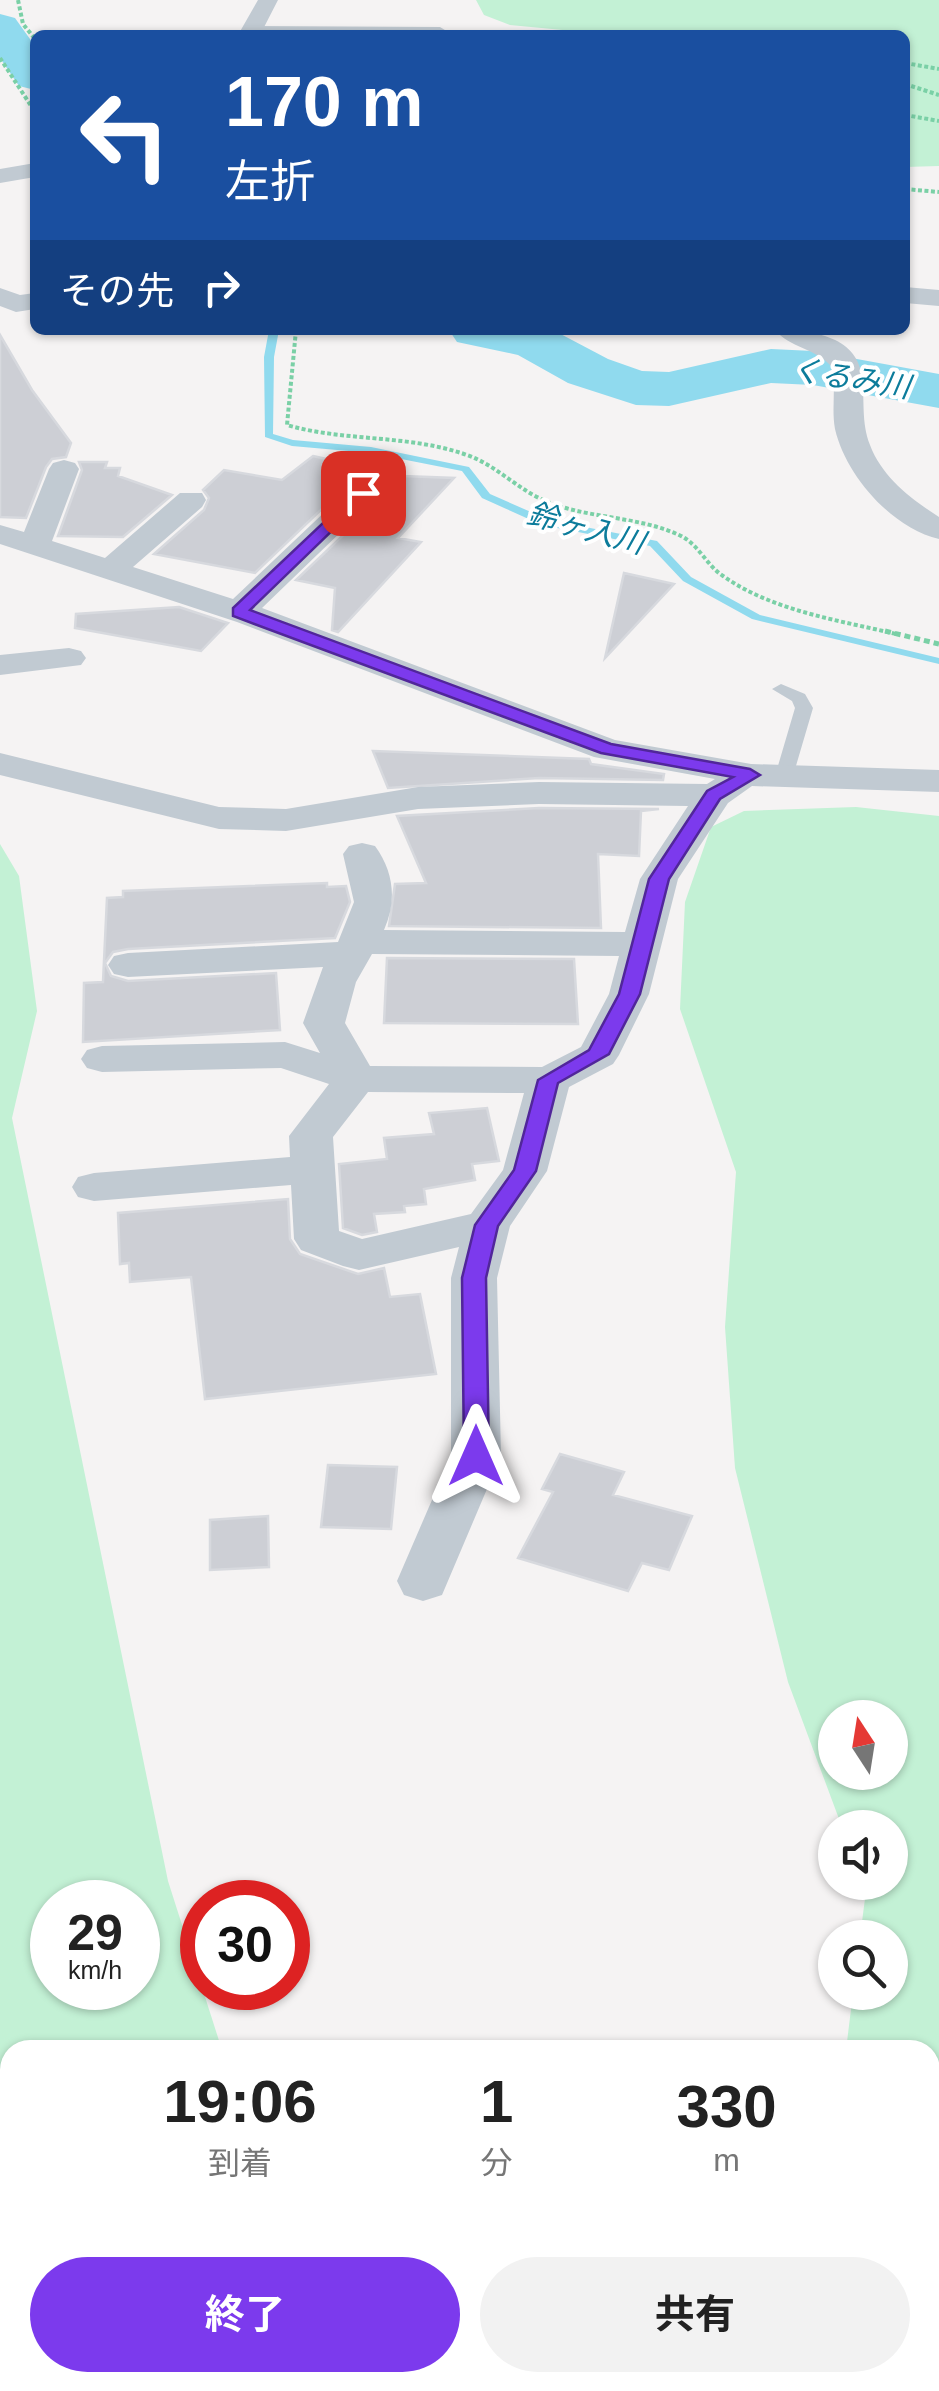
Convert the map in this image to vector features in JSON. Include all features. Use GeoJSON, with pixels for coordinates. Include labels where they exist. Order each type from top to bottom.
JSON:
{"type":"FeatureCollection","features":[{"type":"Feature","properties":{"kind":"street"},"geometry":{"type":"LineString","coordinates":[[251,30],[268,0]]}},
{"type":"Feature","properties":{"kind":"street"},"geometry":{"type":"LineString","coordinates":[[0,176],[30,171]]}},
{"type":"Feature","properties":{"kind":"street"},"geometry":{"type":"LineString","coordinates":[[910,295],[939,298]]}},
{"type":"Feature","properties":{"kind":"street"},"geometry":{"type":"LineString","coordinates":[[800,335],[825,347],[846,369],[847,406],[860,463],[893,500],[939,530]]}},
{"type":"Feature","properties":{"kind":"street"},"geometry":{"type":"LineString","coordinates":[[35,545],[64,468]]}},
{"type":"Feature","properties":{"kind":"street"},"geometry":{"type":"LineString","coordinates":[[239,612],[363,493]]}},
{"type":"Feature","properties":{"kind":"street"},"geometry":{"type":"LineString","coordinates":[[110,570],[191,500]]}},
{"type":"Feature","properties":{"kind":"street"},"geometry":{"type":"LineString","coordinates":[[0,534],[239,612],[607,749],[749,782]]}},
{"type":"Feature","properties":{"kind":"street"},"geometry":{"type":"LineString","coordinates":[[0,666],[69,658]]}},
{"type":"Feature","properties":{"kind":"street"},"geometry":{"type":"LineString","coordinates":[[0,764],[218,818],[286,820],[418,798],[749,782],[939,781]]}},
{"type":"Feature","properties":{"kind":"street"},"geometry":{"type":"LineString","coordinates":[[102,1059],[285,1055],[356,1079],[548,1080],[598,1054],[630,994],[659,879],[749,782]]}},
{"type":"Feature","properties":{"kind":"street"},"geometry":{"type":"LineString","coordinates":[[356,1079],[324,1023],[339,974],[370,927],[375,900],[362,854]]}},
{"type":"Feature","properties":{"kind":"street"},"geometry":{"type":"LineString","coordinates":[[128,965],[356,947],[642,944]]}},
{"type":"Feature","properties":{"kind":"street"},"geometry":{"type":"LineString","coordinates":[[356,1079],[311,1136],[316,1239],[359,1256],[487,1225]]}},
{"type":"Feature","properties":{"kind":"street"},"geometry":{"type":"LineString","coordinates":[[422,1581],[476,1456],[474,1278],[487,1225],[525,1171],[548,1080]]}},
{"type":"Feature","properties":{"kind":"street"},"geometry":{"type":"LineString","coordinates":[[94,1187],[312,1168]]}},
{"type":"Feature","properties":{"kind":"lane"},"geometry":{"type":"LineString","coordinates":[[749,782],[804,708],[799,698],[782,689]]}},
{"type":"Feature","properties":{"kind":"path"},"geometry":{"type":"LineString","coordinates":[[18,0],[23,24],[30,33]]}},
{"type":"Feature","properties":{"kind":"path"},"geometry":{"type":"LineString","coordinates":[[0,58],[30,104]]}},
{"type":"Feature","properties":{"kind":"path"},"geometry":{"type":"LineString","coordinates":[[910,64],[939,69]]}},
{"type":"Feature","properties":{"kind":"path"},"geometry":{"type":"LineString","coordinates":[[910,86],[939,95]]}},
{"type":"Feature","properties":{"kind":"path"},"geometry":{"type":"LineString","coordinates":[[910,116],[939,121]]}},
{"type":"Feature","properties":{"kind":"path"},"geometry":{"type":"LineString","coordinates":[[910,190],[939,192]]}},
{"type":"Feature","properties":{"kind":"path"},"geometry":{"type":"LineString","coordinates":[[296,335],[287,425],[307,431],[391,437],[465,454],[491,465],[540,499],[680,535],[701,551],[720,575],[767,600],[939,644]]}},
{"type":"Feature","properties":{"kind":"green space"},"geometry":{"type":"Polygon","coordinates":[[[476,0],[939,0],[939,166],[910,167],[910,30],[562,30],[510,25],[484,15],[476,0]]]}},
{"type":"Feature","properties":{"kind":"green space"},"geometry":{"type":"Polygon","coordinates":[[[856,807],[939,816],[939,2040],[847,2040],[851,2010],[908,2010],[908,1920],[862,1920],[865,1900],[908,1900],[908,1810],[836,1810],[828,1790],[908,1790],[908,1700],[818,1700],[818,1763],[788,1682],[735,1468],[725,1327],[736,1172],[680,1009],[685,902],[711,827],[744,811],[856,807]]]}},
{"type":"Feature","properties":{"kind":"green space"},"geometry":{"type":"Polygon","coordinates":[[[0,844],[19,876],[37,1011],[12,1118],[168,1881],[180,1919],[180,2010],[209,2010],[219,2040],[0,2040],[0,844]]]}},
{"type":"Feature","properties":{"kind":"building"},"geometry":{"type":"Polygon","coordinates":[[[0,335],[32,390],[71,443],[66,457],[52,459],[46,467],[26,518],[0,517],[0,335]]]}},
{"type":"Feature","properties":{"kind":"building"},"geometry":{"type":"Polygon","coordinates":[[[313,456],[403,476],[454,478],[398,538],[421,542],[338,632],[332,630],[335,588],[296,580],[377,503],[381,491],[374,482],[349,483],[255,573],[154,554],[204,510],[209,498],[203,490],[224,470],[282,480],[313,456]]]}},
{"type":"Feature","properties":{"kind":"building"},"geometry":{"type":"Polygon","coordinates":[[[79,462],[107,462],[105,468],[120,468],[118,476],[172,495],[123,537],[58,536],[82,470],[79,462]]]}},
{"type":"Feature","properties":{"kind":"building"},"geometry":{"type":"Polygon","coordinates":[[[624,573],[674,584],[605,658],[624,573]]]}},
{"type":"Feature","properties":{"kind":"building"},"geometry":{"type":"Polygon","coordinates":[[[179,607],[228,623],[201,651],[75,628],[76,614],[179,607]]]}},
{"type":"Feature","properties":{"kind":"building"},"geometry":{"type":"Polygon","coordinates":[[[373,751],[589,759],[591,764],[664,774],[663,780],[539,778],[388,788],[373,751]]]}},
{"type":"Feature","properties":{"kind":"building"},"geometry":{"type":"Polygon","coordinates":[[[539,808],[659,809],[641,811],[639,856],[598,854],[601,928],[389,926],[395,884],[426,883],[397,816],[539,808]]]}},
{"type":"Feature","properties":{"kind":"building"},"geometry":{"type":"Polygon","coordinates":[[[327,883],[327,887],[346,886],[350,902],[335,938],[128,949],[113,952],[105,963],[111,976],[128,981],[276,973],[280,1030],[83,1042],[84,983],[103,982],[107,898],[123,897],[123,891],[327,883]]]}},
{"type":"Feature","properties":{"kind":"building"},"geometry":{"type":"Polygon","coordinates":[[[387,958],[574,959],[578,1024],[384,1023],[387,958]]]}},
{"type":"Feature","properties":{"kind":"building"},"geometry":{"type":"Polygon","coordinates":[[[487,1108],[499,1161],[472,1164],[475,1180],[424,1189],[426,1204],[404,1206],[405,1212],[374,1214],[377,1232],[362,1235],[343,1228],[339,1164],[387,1159],[384,1138],[434,1134],[429,1113],[487,1108]]]}},
{"type":"Feature","properties":{"kind":"building"},"geometry":{"type":"Polygon","coordinates":[[[288,1199],[290,1239],[300,1254],[358,1274],[384,1268],[390,1297],[420,1294],[436,1374],[205,1399],[191,1277],[130,1282],[129,1263],[120,1264],[118,1213],[288,1199]]]}},
{"type":"Feature","properties":{"kind":"building"},"geometry":{"type":"Polygon","coordinates":[[[560,1454],[624,1472],[613,1495],[692,1516],[669,1570],[642,1563],[628,1591],[518,1558],[553,1492],[542,1489],[560,1454]]]}},
{"type":"Feature","properties":{"kind":"building"},"geometry":{"type":"Polygon","coordinates":[[[328,1465],[397,1467],[391,1529],[321,1527],[328,1465]]]}},
{"type":"Feature","properties":{"kind":"building"},"geometry":{"type":"Polygon","coordinates":[[[268,1516],[269,1567],[210,1570],[210,1520],[268,1516]]]}},
{"type":"Feature","properties":{"kind":"waterway","name":"くるみ川"},"geometry":{"type":"LineString","coordinates":[[0,27],[30,70]]}},
{"type":"Feature","properties":{"kind":"waterway","name":"鈴ヶ入川"},"geometry":{"type":"LineString","coordinates":[[273,335],[268,435],[292,443],[358,448],[465,469],[486,496],[546,523],[653,543],[687,579],[756,617],[939,661]]}},
{"type":"Feature","properties":{"kind":"waterway","name":"くるみ川"},"geometry":{"type":"LineString","coordinates":[[501,335],[535,342],[588,371],[636,388],[669,389],[771,366],[813,368],[939,391]]}},
{"type":"Feature","properties":{"kind":"route"},"geometry":{"type":"LineString","coordinates":[[363,493],[239,612],[607,749],[750,775],[714,795],[659,879],[630,994],[598,1054],[548,1080],[525,1171],[487,1225],[474,1278],[476,1456]]}}]}
